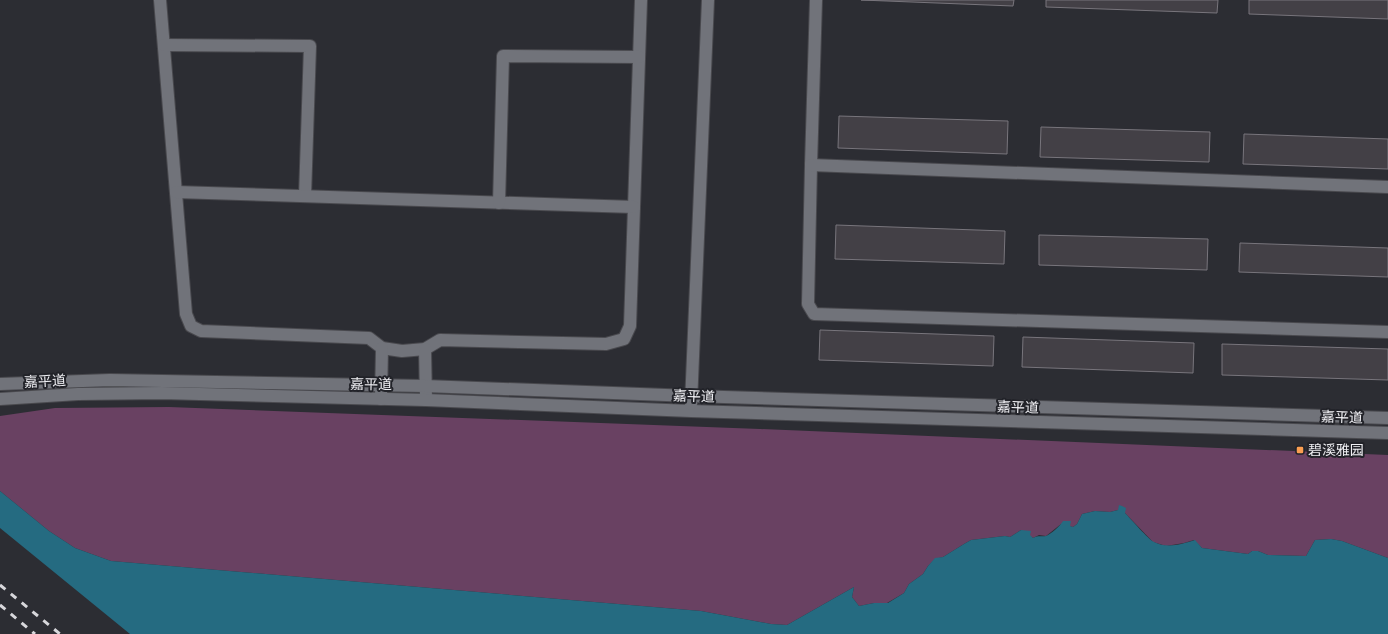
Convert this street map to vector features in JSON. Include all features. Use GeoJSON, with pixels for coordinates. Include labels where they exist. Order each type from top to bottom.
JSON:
{"type":"FeatureCollection","features":[{"type":"Feature","properties":{"kind":"street"},"geometry":{"type":"LineString","coordinates":[[160,0],[186,314],[191,326],[202,331],[369,338],[382,348],[402,351],[425,349],[440,340],[606,344],[624,339],[630,326],[641,0]]}},
{"type":"Feature","properties":{"kind":"street"},"geometry":{"type":"LineString","coordinates":[[690,411],[692,396],[708,0]]}},
{"type":"Feature","properties":{"kind":"street"},"geometry":{"type":"LineString","coordinates":[[816,0],[808,304],[814,314],[1388,332]]}},
{"type":"Feature","properties":{"kind":"street"},"geometry":{"type":"LineString","coordinates":[[164,45],[310,46],[305,196]]}},
{"type":"Feature","properties":{"kind":"street"},"geometry":{"type":"LineString","coordinates":[[499,202],[503,56],[639,56]]}},
{"type":"Feature","properties":{"kind":"street"},"geometry":{"type":"LineString","coordinates":[[811,165],[1388,187]]}},
{"type":"Feature","properties":{"kind":"street"},"geometry":{"type":"LineString","coordinates":[[176,192],[634,207]]}},
{"type":"Feature","properties":{"kind":"street"},"geometry":{"type":"LineString","coordinates":[[381,399],[382,348]]}},
{"type":"Feature","properties":{"kind":"street"},"geometry":{"type":"LineString","coordinates":[[425,349],[426,400]]}},
{"type":"Feature","properties":{"kind":"street","name":"嘉平道"},"geometry":{"type":"LineString","coordinates":[[0,384],[110,380],[426,386],[1388,418]]}},
{"type":"Feature","properties":{"kind":"street","name":"嘉平道"},"geometry":{"type":"LineString","coordinates":[[0,399],[78,394],[162,393],[426,400],[690,411],[1388,433]]}},
{"type":"Feature","properties":{"kind":"shaded area"},"geometry":{"type":"Polygon","coordinates":[[[169,407],[760,429],[1388,455],[1388,558],[1342,541],[1331,539],[1315,540],[1306,556],[1268,555],[1258,551],[1252,551],[1248,554],[1202,548],[1194,540],[1166,546],[1153,542],[1125,513],[1118,510],[1110,512],[1095,511],[1082,514],[1077,524],[1073,527],[1061,524],[1046,536],[1039,535],[1033,538],[1021,530],[1010,537],[1005,536],[971,540],[943,557],[935,559],[923,574],[909,584],[904,593],[887,603],[874,603],[859,606],[852,597],[854,587],[787,625],[771,624],[701,611],[111,561],[75,548],[49,531],[0,491],[0,416],[55,408],[169,407]]]}},
{"type":"Feature","properties":{"kind":"water"},"geometry":{"type":"Polygon","coordinates":[[[0,491],[49,531],[75,548],[111,561],[701,611],[771,624],[787,625],[854,587],[852,597],[859,606],[874,603],[888,603],[904,593],[909,584],[923,574],[935,558],[943,557],[971,540],[1005,536],[1010,537],[1021,530],[1031,531],[1030,535],[1033,538],[1038,536],[1046,536],[1055,530],[1063,521],[1071,521],[1070,526],[1073,527],[1077,524],[1082,514],[1095,511],[1110,512],[1118,510],[1119,505],[1126,508],[1125,513],[1148,537],[1154,542],[1164,545],[1174,545],[1195,540],[1202,548],[1248,554],[1252,551],[1258,551],[1268,555],[1306,556],[1315,540],[1331,539],[1342,541],[1388,558],[1388,634],[130,634],[0,528],[0,491]]]}},
{"type":"Feature","properties":{"kind":"building"},"geometry":{"type":"Polygon","coordinates":[[[861,0],[1014,0],[1013,6],[861,0]]]}},
{"type":"Feature","properties":{"kind":"building"},"geometry":{"type":"Polygon","coordinates":[[[1046,0],[1218,0],[1217,13],[1046,7],[1046,0]]]}},
{"type":"Feature","properties":{"kind":"building"},"geometry":{"type":"Polygon","coordinates":[[[1249,0],[1388,0],[1388,19],[1249,14],[1249,0]]]}},
{"type":"Feature","properties":{"kind":"building"},"geometry":{"type":"Polygon","coordinates":[[[839,116],[1008,121],[1007,154],[838,148],[839,116]]]}},
{"type":"Feature","properties":{"kind":"building"},"geometry":{"type":"Polygon","coordinates":[[[1041,127],[1210,132],[1209,162],[1040,157],[1041,127]]]}},
{"type":"Feature","properties":{"kind":"building"},"geometry":{"type":"Polygon","coordinates":[[[1244,134],[1388,139],[1388,169],[1243,164],[1244,134]]]}},
{"type":"Feature","properties":{"kind":"building"},"geometry":{"type":"Polygon","coordinates":[[[836,225],[1005,231],[1004,264],[835,259],[836,225]]]}},
{"type":"Feature","properties":{"kind":"building"},"geometry":{"type":"Polygon","coordinates":[[[1039,235],[1208,239],[1207,270],[1039,265],[1039,235]]]}},
{"type":"Feature","properties":{"kind":"building"},"geometry":{"type":"Polygon","coordinates":[[[1240,243],[1388,248],[1388,277],[1239,272],[1240,243]]]}},
{"type":"Feature","properties":{"kind":"building"},"geometry":{"type":"Polygon","coordinates":[[[820,330],[994,336],[993,366],[819,360],[820,330]]]}},
{"type":"Feature","properties":{"kind":"building"},"geometry":{"type":"Polygon","coordinates":[[[1023,337],[1194,343],[1193,373],[1022,367],[1023,337]]]}},
{"type":"Feature","properties":{"kind":"building"},"geometry":{"type":"Polygon","coordinates":[[[1222,344],[1388,349],[1388,380],[1222,375],[1222,344]]]}},
{"type":"Feature","properties":{"kind":"railway"},"geometry":{"type":"LineString","coordinates":[[0,585],[60,634]]}},
{"type":"Feature","properties":{"kind":"railway"},"geometry":{"type":"LineString","coordinates":[[0,605],[35,634]]}},
{"type":"Feature","properties":{"kind":"place","name":"碧溪雅园"},"geometry":{"type":"Point","coordinates":[1300,450]}}]}
